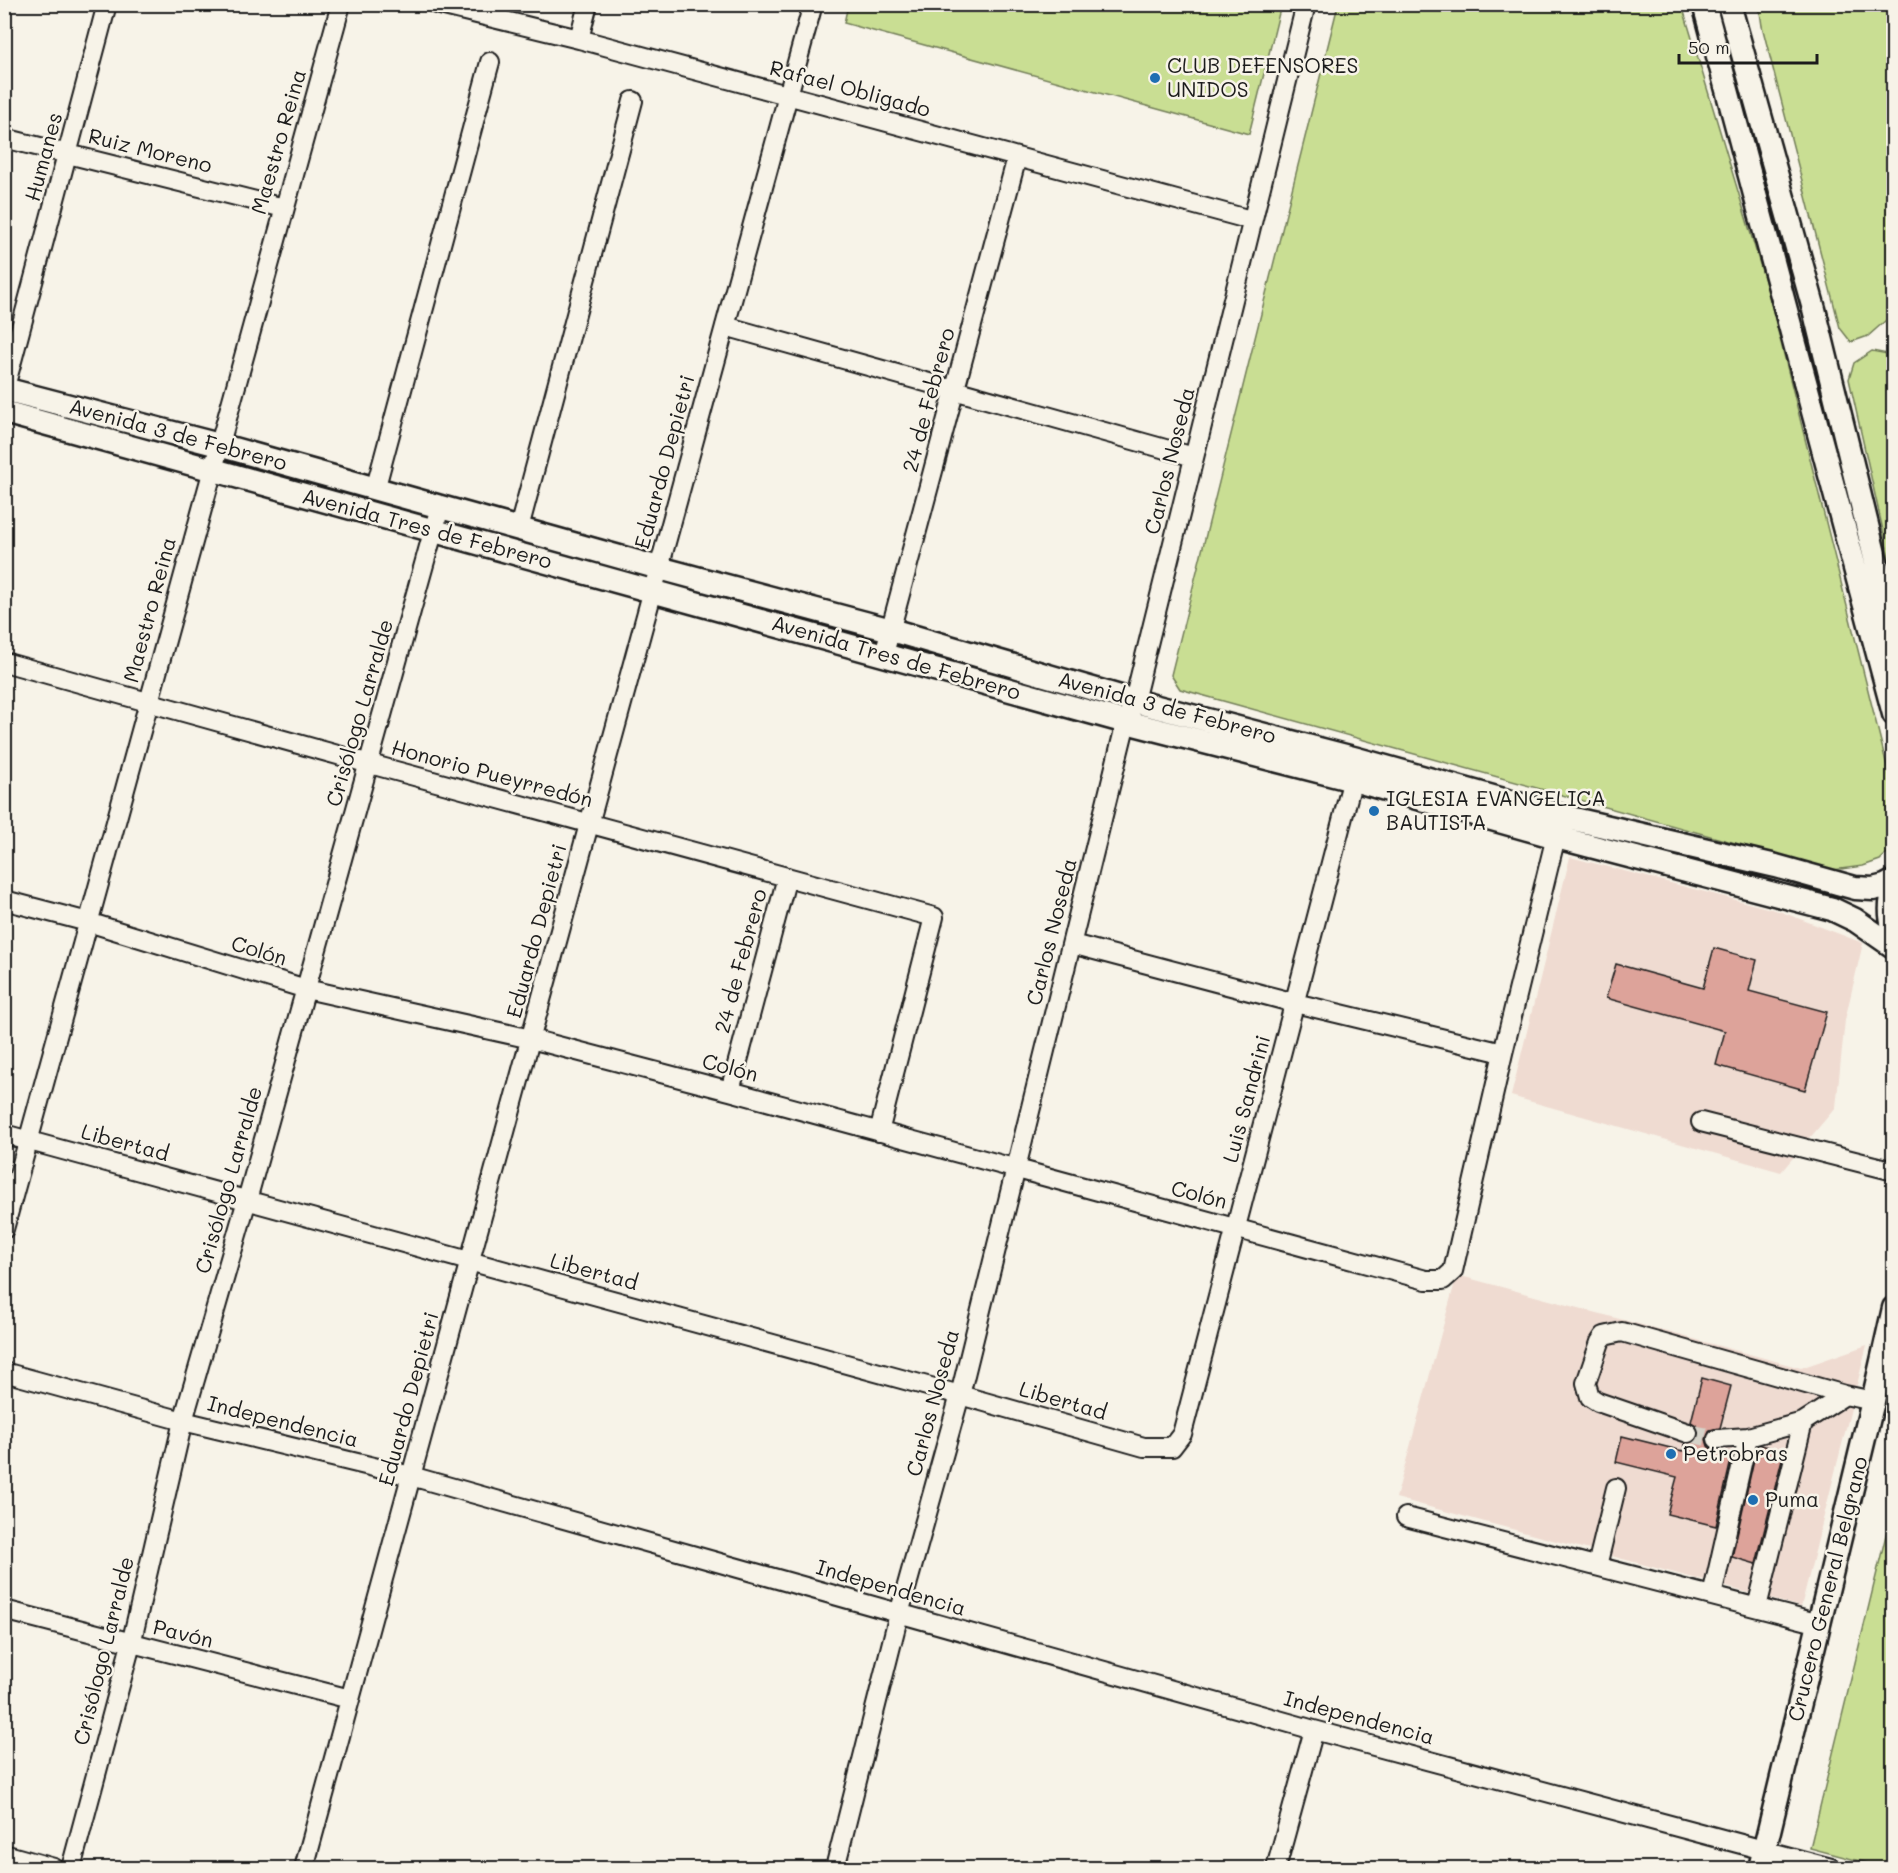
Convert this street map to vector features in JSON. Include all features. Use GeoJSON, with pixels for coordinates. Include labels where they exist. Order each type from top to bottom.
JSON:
{"type":"FeatureCollection","features":[{"type":"Feature","properties":{"kind":"main road"},"geometry":{"type":"LineString","coordinates":[[1704,4],[1893,714]]}},
{"type":"Feature","properties":{"kind":"main road"},"geometry":{"type":"LineString","coordinates":[[1730,4],[1814,309],[1893,635]]}},
{"type":"Feature","properties":{"kind":"main road","name":"Avenida 3 de Febrero"},"geometry":{"type":"LineString","coordinates":[[5,390],[219,445],[375,490],[891,630],[1134,701],[1355,770]]}},
{"type":"Feature","properties":{"kind":"main road","name":"Avenida Tres de Febrero"},"geometry":{"type":"LineString","coordinates":[[4,412],[1126,722],[1355,770],[1559,827],[1832,909],[1855,920],[1893,947]]}},
{"type":"Feature","properties":{"kind":"main road"},"geometry":{"type":"LineString","coordinates":[[1559,827],[1776,866],[1855,888],[1873,889],[1893,881]]}},
{"type":"Feature","properties":{"kind":"main road"},"geometry":{"type":"LineString","coordinates":[[1893,890],[1890,918],[1893,931]]}},
{"type":"Feature","properties":{"kind":"main road","name":"Crucero General Belgrano"},"geometry":{"type":"LineString","coordinates":[[1762,1859],[1874,1401],[1893,1308]]}},
{"type":"Feature","properties":{"kind":"street","name":"Humanes"},"geometry":{"type":"LineString","coordinates":[[5,390],[107,4]]}},
{"type":"Feature","properties":{"kind":"street","name":"Maestro Reina"},"geometry":{"type":"LineString","coordinates":[[4,1229],[341,4]]}},
{"type":"Feature","properties":{"kind":"street","name":"Rafael Obligado"},"geometry":{"type":"LineString","coordinates":[[436,4],[579,39],[1251,220]]}},
{"type":"Feature","properties":{"kind":"street"},"geometry":{"type":"LineString","coordinates":[[579,39],[588,4]]}},
{"type":"Feature","properties":{"kind":"street","name":"Eduardo Depietri"},"geometry":{"type":"LineString","coordinates":[[304,1869],[813,4]]}},
{"type":"Feature","properties":{"kind":"street","name":"Carlos Noseda"},"geometry":{"type":"LineString","coordinates":[[835,1869],[899,1614],[960,1395],[1126,722],[1134,701],[1305,4]]}},
{"type":"Feature","properties":{"kind":"street"},"geometry":{"type":"LineString","coordinates":[[375,490],[490,62]]}},
{"type":"Feature","properties":{"kind":"street"},"geometry":{"type":"LineString","coordinates":[[519,528],[633,101]]}},
{"type":"Feature","properties":{"kind":"street","name":"Ruiz Moreno"},"geometry":{"type":"LineString","coordinates":[[4,138],[284,208]]}},
{"type":"Feature","properties":{"kind":"street","name":"24 de Febrero"},"geometry":{"type":"LineString","coordinates":[[884,654],[1017,157]]}},
{"type":"Feature","properties":{"kind":"street"},"geometry":{"type":"LineString","coordinates":[[725,326],[1194,457]]}},
{"type":"Feature","properties":{"kind":"street","name":"Crisólogo Larralde"},"geometry":{"type":"LineString","coordinates":[[71,1869],[131,1644],[183,1421],[248,1200],[440,507]]}},
{"type":"Feature","properties":{"kind":"street","name":"Honorio Pueyrredón"},"geometry":{"type":"LineString","coordinates":[[4,662],[369,764],[934,917],[879,1132]]}},
{"type":"Feature","properties":{"kind":"street","name":"Luis Sandrini"},"geometry":{"type":"LineString","coordinates":[[1172,1447],[1182,1434],[1355,770]]}},
{"type":"Feature","properties":{"kind":"street"},"geometry":{"type":"LineString","coordinates":[[1072,944],[1295,1003],[1503,1053],[1559,827]]}},
{"type":"Feature","properties":{"kind":"street","name":"24 de Febrero"},"geometry":{"type":"LineString","coordinates":[[730,1090],[787,877]]}},
{"type":"Feature","properties":{"kind":"street","name":"Colón"},"geometry":{"type":"LineString","coordinates":[[4,900],[88,922],[306,988],[531,1039],[730,1090],[1426,1280],[1443,1280],[1453,1271],[1503,1053]]}},
{"type":"Feature","properties":{"kind":"street"},"geometry":{"type":"LineString","coordinates":[[1701,1122],[1893,1171]]}},
{"type":"Feature","properties":{"kind":"street","name":"Libertad"},"geometry":{"type":"LineString","coordinates":[[4,1134],[1143,1447],[1172,1447]]}},
{"type":"Feature","properties":{"kind":"street"},"geometry":{"type":"LineString","coordinates":[[1688,1433],[1598,1402],[1590,1397],[1586,1383],[1604,1336],[1622,1332],[1845,1395],[1874,1401]]}},
{"type":"Feature","properties":{"kind":"street","name":"Independencia"},"geometry":{"type":"LineString","coordinates":[[4,1372],[183,1421],[411,1476],[1314,1730],[1762,1859],[1831,1869]]}},
{"type":"Feature","properties":{"kind":"street"},"geometry":{"type":"LineString","coordinates":[[1717,1439],[1748,1437],[1803,1422],[1845,1395]]}},
{"type":"Feature","properties":{"kind":"street"},"geometry":{"type":"LineString","coordinates":[[1757,1607],[1803,1422]]}},
{"type":"Feature","properties":{"kind":"street"},"geometry":{"type":"LineString","coordinates":[[1712,1596],[1748,1437]]}},
{"type":"Feature","properties":{"kind":"street"},"geometry":{"type":"LineString","coordinates":[[1597,1566],[1616,1488]]}},
{"type":"Feature","properties":{"kind":"street"},"geometry":{"type":"LineString","coordinates":[[1406,1516],[1820,1624]]}},
{"type":"Feature","properties":{"kind":"street","name":"Pavón"},"geometry":{"type":"LineString","coordinates":[[4,1610],[350,1699]]}},
{"type":"Feature","properties":{"kind":"street"},"geometry":{"type":"LineString","coordinates":[[1276,1869],[1314,1730]]}},
{"type":"Feature","properties":{"kind":"street"},"geometry":{"type":"LineString","coordinates":[[4,1854],[54,1869]]}},
{"type":"Feature","properties":{"kind":"shaded area"},"geometry":{"type":"Polygon","coordinates":[[[1570,857],[1779,911],[1863,943],[1845,1020],[1836,1107],[1781,1172],[1511,1096],[1570,857]]]}},
{"type":"Feature","properties":{"kind":"shaded area"},"geometry":{"type":"Polygon","coordinates":[[[1457,1275],[1801,1368],[1867,1345],[1801,1607],[1396,1498],[1457,1275]]]}},
{"type":"Feature","properties":{"kind":"green space","name":"CLUB DEFENSORES UNIDOS"},"geometry":{"type":"Polygon","coordinates":[[[1281,4],[1249,134],[844,23],[848,5],[1281,4]]]}},
{"type":"Feature","properties":{"kind":"green space"},"geometry":{"type":"Polygon","coordinates":[[[1338,5],[1682,5],[1768,291],[1892,786],[1894,823],[1892,848],[1880,860],[1863,866],[1833,870],[1180,689],[1171,675],[1338,5]]]}},
{"type":"Feature","properties":{"kind":"green space"},"geometry":{"type":"Polygon","coordinates":[[[1759,5],[1893,5],[1893,314],[1868,336],[1851,342],[1840,328],[1762,26],[1759,5]]]}},
{"type":"Feature","properties":{"kind":"green space"},"geometry":{"type":"Polygon","coordinates":[[[1872,351],[1893,355],[1893,575],[1849,379],[1854,363],[1872,351]]]}},
{"type":"Feature","properties":{"kind":"green space"},"geometry":{"type":"Polygon","coordinates":[[[1893,1506],[1894,1868],[1886,1868],[1810,1848],[1893,1506]]]}},
{"type":"Feature","properties":{"kind":"building"},"geometry":{"type":"Polygon","coordinates":[[[1714,948],[1757,960],[1749,991],[1827,1012],[1805,1090],[1716,1065],[1725,1031],[1606,998],[1616,964],[1703,988],[1714,948]]]}},
{"type":"Feature","properties":{"kind":"building","name":"Petrobras"},"geometry":{"type":"Polygon","coordinates":[[[1702,1378],[1731,1386],[1720,1428],[1710,1430],[1706,1439],[1708,1446],[1714,1451],[1732,1456],[1716,1526],[1667,1514],[1677,1477],[1616,1462],[1622,1436],[1683,1451],[1685,1444],[1696,1441],[1699,1430],[1691,1422],[1702,1378]]]}},
{"type":"Feature","properties":{"kind":"building"},"geometry":{"type":"Polygon","coordinates":[[[1757,1446],[1784,1451],[1756,1564],[1732,1557],[1757,1446]]]}},
{"type":"Feature","properties":{"kind":"tunnel"},"geometry":{"type":"LineString","coordinates":[[1688,1433],[1717,1439]]}},
{"type":"Feature","properties":{"kind":"place","name":"CLUB DEFENSORES UNIDOS"},"geometry":{"type":"Point","coordinates":[1155,78]}},
{"type":"Feature","properties":{"kind":"place","name":"IGLESIA EVANGELICA BAUTISTA"},"geometry":{"type":"Point","coordinates":[1374,811]}},
{"type":"Feature","properties":{"kind":"place","name":"Petrobras"},"geometry":{"type":"Point","coordinates":[1671,1454]}},
{"type":"Feature","properties":{"kind":"place","name":"Puma"},"geometry":{"type":"Point","coordinates":[1753,1500]}}]}
